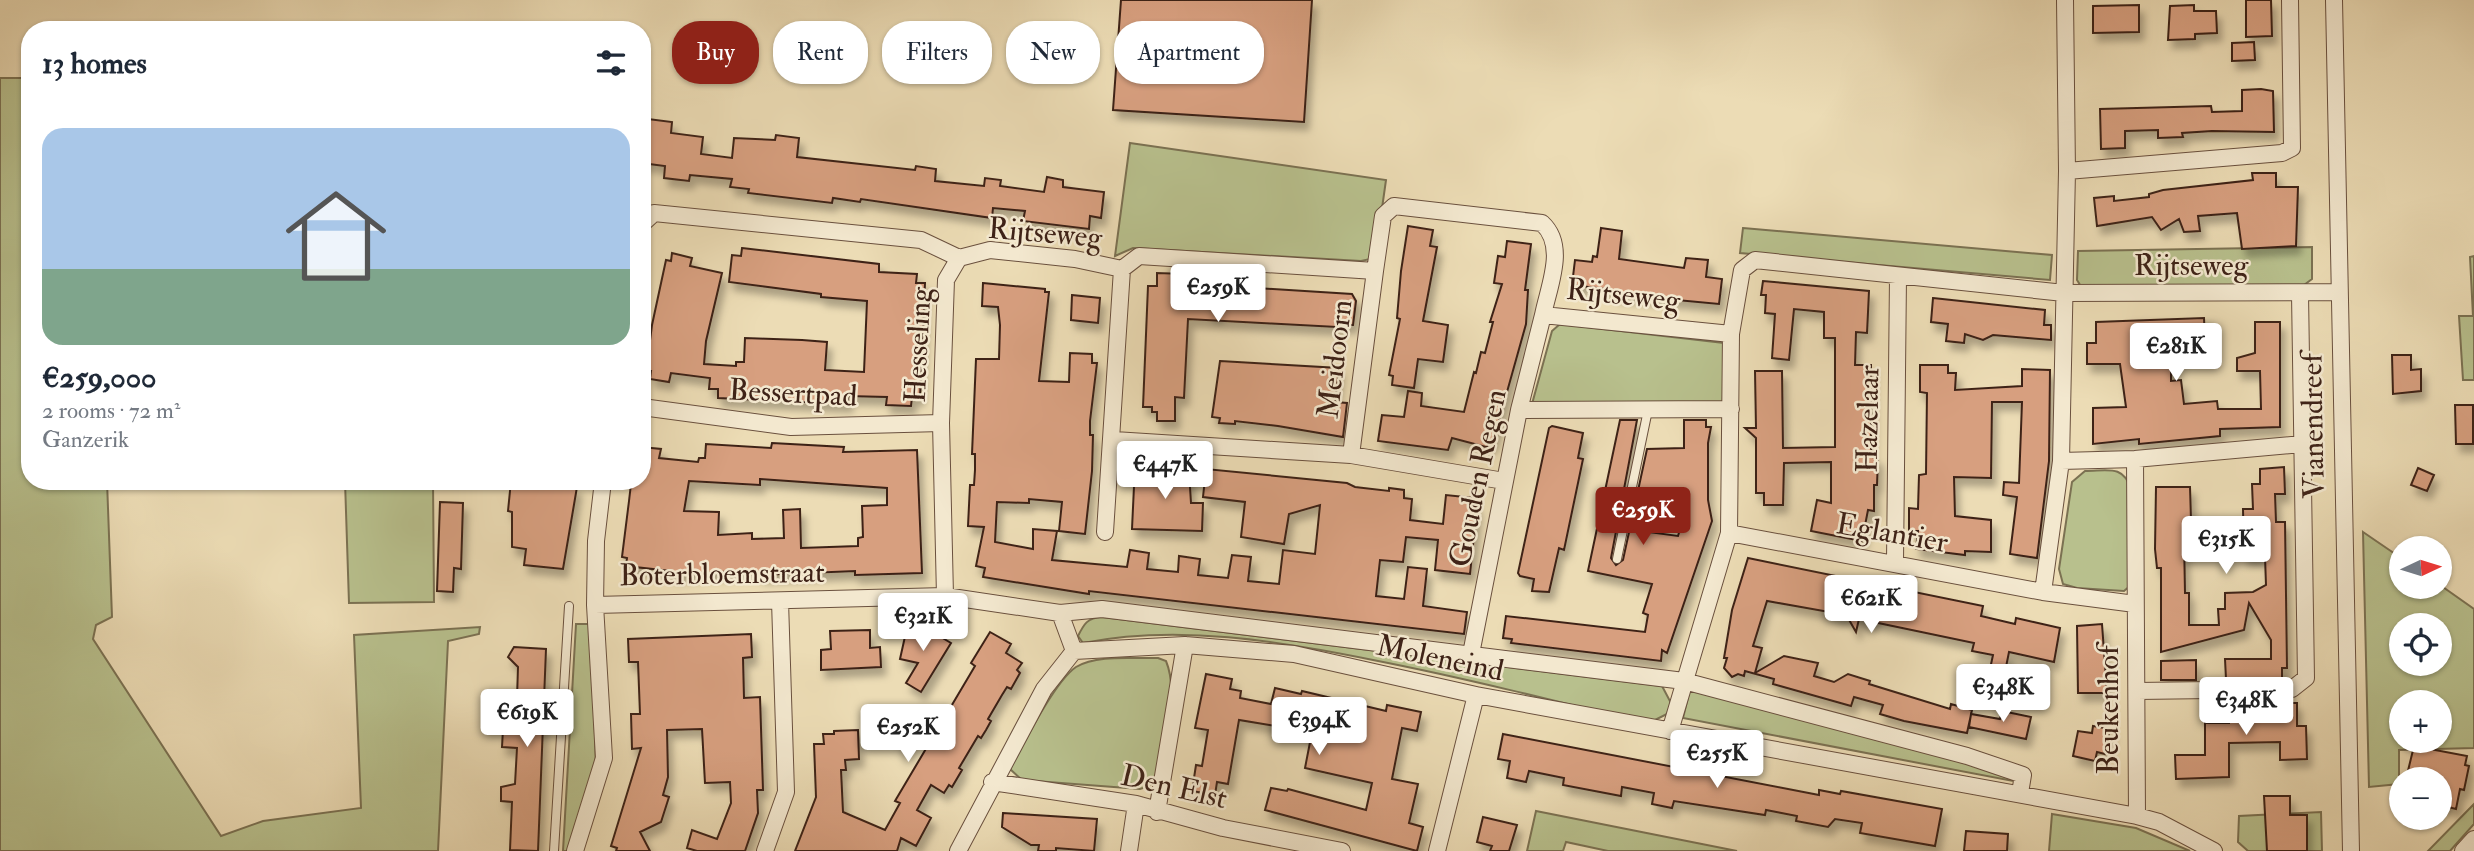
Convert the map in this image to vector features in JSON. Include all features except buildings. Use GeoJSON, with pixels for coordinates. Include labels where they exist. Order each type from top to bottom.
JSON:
{"type":"FeatureCollection","features":[{"type":"Feature","properties":{"kind":"street"},"geometry":{"type":"LineString","coordinates":[[2043,592],[2061,461],[2067,171],[2065,0]]}},
{"type":"Feature","properties":{"kind":"street"},"geometry":{"type":"LineString","coordinates":[[2067,171],[2282,153],[2292,148],[2290,0]]}},
{"type":"Feature","properties":{"kind":"street","name":"Vianendreef"},"geometry":{"type":"LineString","coordinates":[[2334,0],[2351,851]]}},
{"type":"Feature","properties":{"kind":"street","name":"Rijtseweg"},"geometry":{"type":"LineString","coordinates":[[959,258],[990,250],[1075,259],[1122,269],[1139,256],[1375,271],[1383,216],[1394,206],[1542,223],[1553,233],[1557,246],[1543,315],[1731,334],[1742,270],[1755,260],[2064,293],[2339,292]]}},
{"type":"Feature","properties":{"kind":"street","name":"Hesseling"},"geometry":{"type":"LineString","coordinates":[[651,216],[654,214],[921,240],[959,258],[946,280],[941,422],[945,596]]}},
{"type":"Feature","properties":{"kind":"street"},"geometry":{"type":"LineString","coordinates":[[1105,531],[1114,440],[1122,269]]}},
{"type":"Feature","properties":{"kind":"street","name":"Meidoorn"},"geometry":{"type":"LineString","coordinates":[[1350,455],[1375,271]]}},
{"type":"Feature","properties":{"kind":"street","name":"Hazelaar"},"geometry":{"type":"LineString","coordinates":[[1895,562],[1898,277]]}},
{"type":"Feature","properties":{"kind":"street","name":"Vianendreef"},"geometry":{"type":"LineString","coordinates":[[2137,691],[2292,689],[2306,678],[2300,294]]}},
{"type":"Feature","properties":{"kind":"street","name":"Gouden Regen"},"geometry":{"type":"LineString","coordinates":[[1471,654],[1519,410],[1543,315]]}},
{"type":"Feature","properties":{"kind":"street"},"geometry":{"type":"LineString","coordinates":[[1670,731],[1729,533],[1731,334]]}},
{"type":"Feature","properties":{"kind":"street","name":"Bessertpad"},"geometry":{"type":"LineString","coordinates":[[651,408],[791,427],[941,422]]}},
{"type":"Feature","properties":{"kind":"street"},"geometry":{"type":"LineString","coordinates":[[1519,410],[1731,409]]}},
{"type":"Feature","properties":{"kind":"street","name":"Meidoorn"},"geometry":{"type":"LineString","coordinates":[[1114,440],[1350,455],[1504,481]]}},
{"type":"Feature","properties":{"kind":"street"},"geometry":{"type":"LineString","coordinates":[[2061,461],[2134,459],[2302,444]]}},
{"type":"Feature","properties":{"kind":"street","name":"Beukenhof"},"geometry":{"type":"LineString","coordinates":[[2134,459],[2137,816]]}},
{"type":"Feature","properties":{"kind":"street"},"geometry":{"type":"LineString","coordinates":[[575,851],[604,758],[595,605],[596,541],[602,490]]}},
{"type":"Feature","properties":{"kind":"street","name":"Eglantier"},"geometry":{"type":"LineString","coordinates":[[1729,533],[1895,562],[2043,592]]}},
{"type":"Feature","properties":{"kind":"street","name":"Beukenhof"},"geometry":{"type":"LineString","coordinates":[[2043,592],[2135,604]]}},
{"type":"Feature","properties":{"kind":"street","name":"Boterbloemstraat"},"geometry":{"type":"LineString","coordinates":[[595,605],[945,596],[1060,612]]}},
{"type":"Feature","properties":{"kind":"street"},"geometry":{"type":"LineString","coordinates":[[765,851],[786,792],[780,601]]}},
{"type":"Feature","properties":{"kind":"street","name":"Moleneind"},"geometry":{"type":"LineString","coordinates":[[1060,612],[1102,609],[1684,681],[1967,756],[2023,775],[2020,793]]}},
{"type":"Feature","properties":{"kind":"street"},"geometry":{"type":"LineString","coordinates":[[958,851],[992,782],[1044,690],[1074,651],[1060,612]]}},
{"type":"Feature","properties":{"kind":"street"},"geometry":{"type":"LineString","coordinates":[[1157,813],[1185,645]]}},
{"type":"Feature","properties":{"kind":"street","name":"Moleneind"},"geometry":{"type":"LineString","coordinates":[[1074,651],[1185,645],[1294,654],[1476,695],[2137,816],[2170,827],[2214,851]]}},
{"type":"Feature","properties":{"kind":"street"},"geometry":{"type":"LineString","coordinates":[[1437,851],[1476,695]]}},
{"type":"Feature","properties":{"kind":"street","name":"Den Elst"},"geometry":{"type":"LineString","coordinates":[[992,782],[1136,804],[1157,813],[1342,851]]}},
{"type":"Feature","properties":{"kind":"street"},"geometry":{"type":"LineString","coordinates":[[1129,851],[1136,804]]}},
{"type":"Feature","properties":{"kind":"street"},"geometry":{"type":"LineString","coordinates":[[2463,851],[2474,839]]}},
{"type":"Feature","properties":{"kind":"lane"},"geometry":{"type":"LineString","coordinates":[[1617,559],[1648,410]]}},
{"type":"Feature","properties":{"kind":"lane"},"geometry":{"type":"LineString","coordinates":[[554,851],[569,607]]}},
{"type":"Feature","properties":{"kind":"green space"},"geometry":{"type":"Polygon","coordinates":[[[0,78],[21,78],[21,490],[107,490],[112,617],[96,625],[93,639],[221,836],[263,821],[361,808],[354,635],[480,627],[479,634],[448,641],[438,851],[0,851],[0,78]]]}},
{"type":"Feature","properties":{"kind":"green space"},"geometry":{"type":"Polygon","coordinates":[[[1130,143],[1386,180],[1375,258],[1361,261],[1133,248],[1115,256],[1130,143]]]}},
{"type":"Feature","properties":{"kind":"green space"},"geometry":{"type":"Polygon","coordinates":[[[1743,228],[2052,255],[2050,280],[1740,253],[1743,228]]]}},
{"type":"Feature","properties":{"kind":"green space"},"geometry":{"type":"Polygon","coordinates":[[[2312,247],[2312,279],[2304,285],[2082,288],[2077,280],[2078,251],[2312,247]]]}},
{"type":"Feature","properties":{"kind":"green space"},"geometry":{"type":"Polygon","coordinates":[[[2474,256],[2474,380],[2463,380],[2459,316],[2473,316],[2470,257],[2474,256]]]}},
{"type":"Feature","properties":{"kind":"green space"},"geometry":{"type":"Polygon","coordinates":[[[1560,324],[1724,343],[1727,404],[1532,404],[1552,331],[1560,324]]]}},
{"type":"Feature","properties":{"kind":"green space"},"geometry":{"type":"Polygon","coordinates":[[[2085,471],[2119,472],[2128,481],[2131,489],[2131,585],[2124,591],[2077,588],[2063,584],[2059,569],[2072,482],[2085,471]]]}},
{"type":"Feature","properties":{"kind":"green space"},"geometry":{"type":"Polygon","coordinates":[[[345,490],[433,490],[434,602],[349,603],[345,490]]]}},
{"type":"Feature","properties":{"kind":"green space"},"geometry":{"type":"Polygon","coordinates":[[[2363,532],[2389,550],[2389,599],[2452,599],[2452,593],[2474,609],[2474,748],[2452,749],[2452,690],[2389,690],[2389,753],[2399,753],[2399,767],[2389,767],[2389,785],[2369,787],[2363,532]]]}},
{"type":"Feature","properties":{"kind":"green space"},"geometry":{"type":"Polygon","coordinates":[[[1102,617],[1662,686],[1671,703],[1667,714],[1647,724],[1442,674],[1265,641],[1155,635],[1083,643],[1078,636],[1084,625],[1089,620],[1102,617]]]}},
{"type":"Feature","properties":{"kind":"green space"},"geometry":{"type":"Polygon","coordinates":[[[576,624],[592,624],[596,771],[568,851],[563,851],[576,624]]]}},
{"type":"Feature","properties":{"kind":"green space"},"geometry":{"type":"Polygon","coordinates":[[[1158,658],[1166,661],[1170,674],[1171,702],[1156,774],[1150,786],[1140,789],[1022,780],[1010,769],[1049,699],[1076,667],[1094,660],[1158,658]]]}},
{"type":"Feature","properties":{"kind":"green space"},"geometry":{"type":"Polygon","coordinates":[[[1690,689],[2010,774],[2013,781],[1683,718],[1690,689]]]}},
{"type":"Feature","properties":{"kind":"green space"},"geometry":{"type":"Polygon","coordinates":[[[2474,804],[2474,824],[2450,851],[2428,851],[2449,830],[2452,830],[2452,826],[2474,804]]]}},
{"type":"Feature","properties":{"kind":"green space"},"geometry":{"type":"Polygon","coordinates":[[[1536,811],[1737,851],[1608,851],[1566,842],[1563,851],[1527,851],[1536,811]]]}},
{"type":"Feature","properties":{"kind":"green space"},"geometry":{"type":"Polygon","coordinates":[[[2321,812],[2322,851],[2248,851],[2238,842],[2239,816],[2321,812]]]}},
{"type":"Feature","properties":{"kind":"green space"},"geometry":{"type":"Polygon","coordinates":[[[2052,814],[2136,828],[2190,851],[2049,851],[2052,814]]]}}]}
